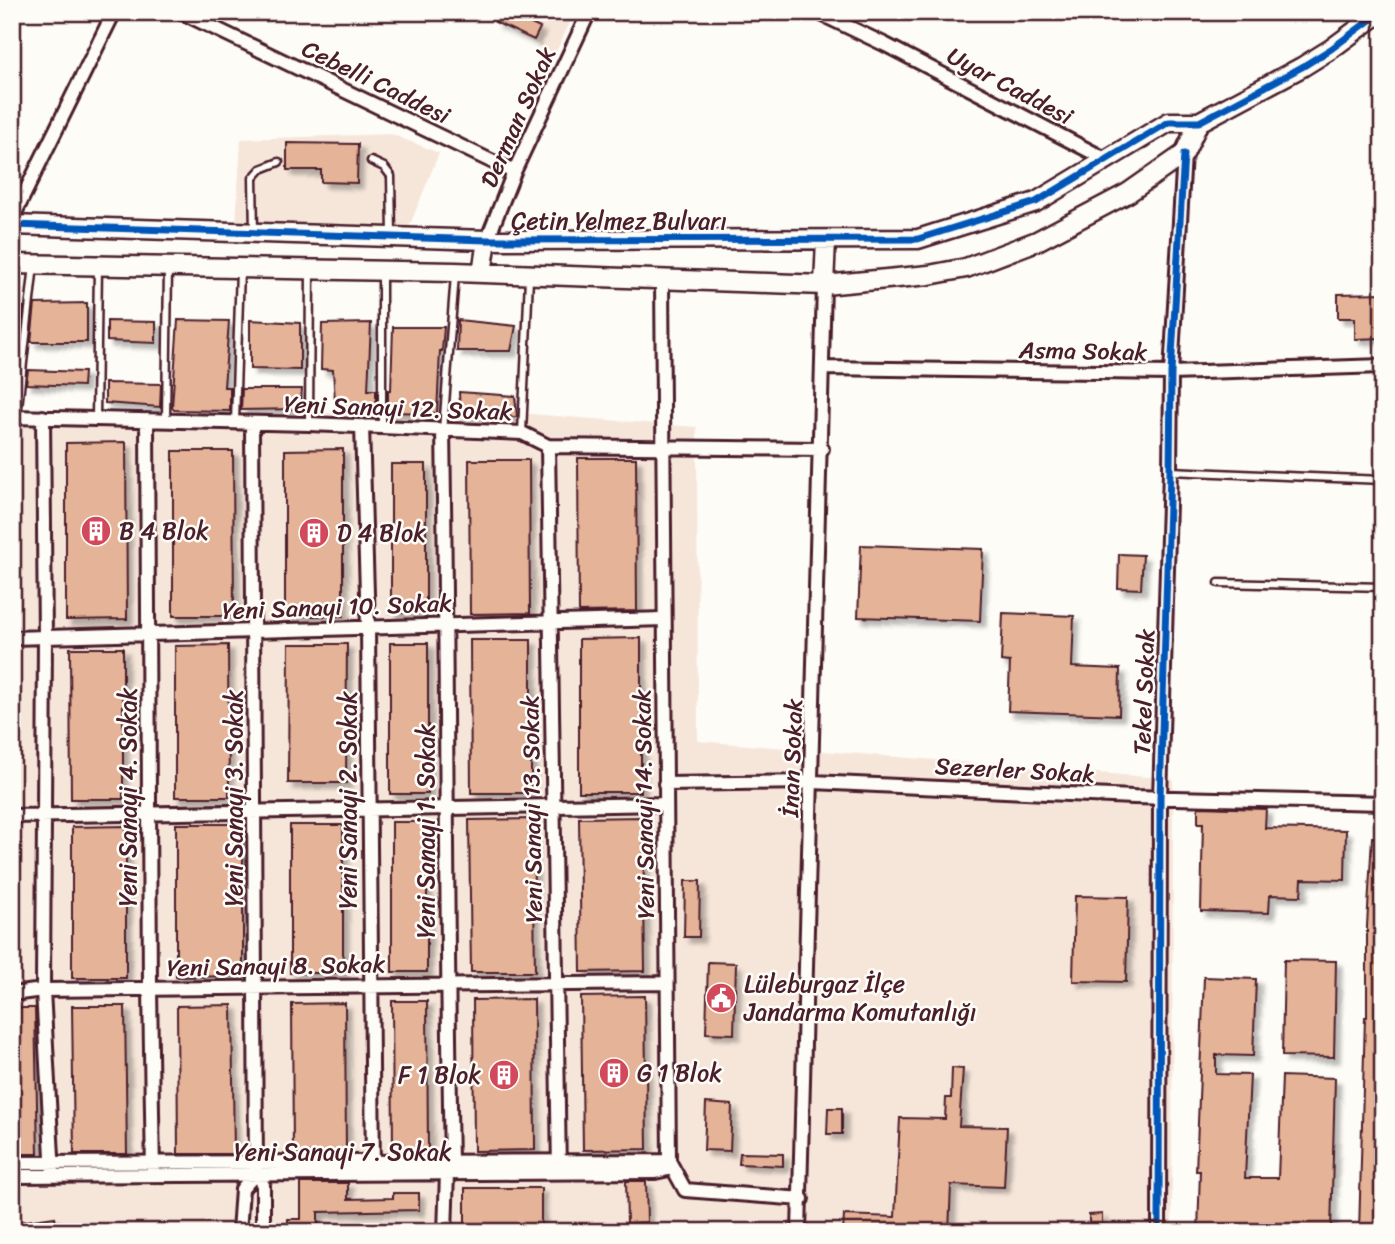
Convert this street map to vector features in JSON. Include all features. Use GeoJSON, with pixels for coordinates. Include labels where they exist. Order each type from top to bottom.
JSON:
{"type":"FeatureCollection","features":[{"type":"Feature","properties":{"kind":"street"},"geometry":{"type":"LineString","coordinates":[[12,219],[114,12]]}},
{"type":"Feature","properties":{"kind":"street","name":"Cebelli Caddesi"},"geometry":{"type":"LineString","coordinates":[[181,12],[514,172]]}},
{"type":"Feature","properties":{"kind":"street","name":"Derman Sokak"},"geometry":{"type":"LineString","coordinates":[[487,240],[514,172],[589,12]]}},
{"type":"Feature","properties":{"kind":"street","name":"Uyar Caddesi"},"geometry":{"type":"LineString","coordinates":[[817,12],[897,50],[1107,160]]}},
{"type":"Feature","properties":{"kind":"street"},"geometry":{"type":"LineString","coordinates":[[12,264],[455,272],[824,285],[929,275],[966,268],[1037,241],[1128,193],[1184,154],[1199,122],[1302,67],[1381,12]]}},
{"type":"Feature","properties":{"kind":"street","name":"Çetin Yelmez Bulvarı"},"geometry":{"type":"LineString","coordinates":[[12,225],[487,240],[918,239],[1036,202],[1169,122],[1199,122]]}},
{"type":"Feature","properties":{"kind":"street","name":"Tekel Sokak"},"geometry":{"type":"LineString","coordinates":[[1160,1232],[1160,797],[1171,373],[1184,154]]}},
{"type":"Feature","properties":{"kind":"street"},"geometry":{"type":"LineString","coordinates":[[482,273],[487,240]]}},
{"type":"Feature","properties":{"kind":"street"},"geometry":{"type":"LineString","coordinates":[[824,285],[826,240]]}},
{"type":"Feature","properties":{"kind":"street","name":"Yeni Sanayi 14. Sokak"},"geometry":{"type":"LineString","coordinates":[[662,280],[667,983],[671,1165]]}},
{"type":"Feature","properties":{"kind":"street","name":"İnan Sokak"},"geometry":{"type":"LineString","coordinates":[[799,1232],[822,449],[824,285]]}},
{"type":"Feature","properties":{"kind":"street","name":"Asma Sokak"},"geometry":{"type":"LineString","coordinates":[[824,368],[1171,373],[1383,366]]}},
{"type":"Feature","properties":{"kind":"street","name":"Yeni Sanayi 12. Sokak"},"geometry":{"type":"LineString","coordinates":[[15,416],[522,433],[548,446],[822,449]]}},
{"type":"Feature","properties":{"kind":"street"},"geometry":{"type":"LineString","coordinates":[[43,417],[43,990],[53,1169]]}},
{"type":"Feature","properties":{"kind":"street","name":"Yeni Sanayi 4. Sokak"},"geometry":{"type":"LineString","coordinates":[[147,420],[153,1169]]}},
{"type":"Feature","properties":{"kind":"street","name":"Yeni Sanayi 3. Sokak"},"geometry":{"type":"LineString","coordinates":[[252,423],[256,1168],[264,1185],[263,1232]]}},
{"type":"Feature","properties":{"kind":"street","name":"Yeni Sanayi 2. Sokak"},"geometry":{"type":"LineString","coordinates":[[362,426],[368,627],[373,1167]]}},
{"type":"Feature","properties":{"kind":"street","name":"Yeni Sanayi 1. Sokak"},"geometry":{"type":"LineString","coordinates":[[443,430],[447,625],[449,1167],[445,1232]]}},
{"type":"Feature","properties":{"kind":"street","name":"Yeni Sanayi 13. Sokak"},"geometry":{"type":"LineString","coordinates":[[548,446],[559,1166]]}},
{"type":"Feature","properties":{"kind":"street","name":"Yeni Sanayi 10. Sokak"},"geometry":{"type":"LineString","coordinates":[[12,638],[664,618]]}},
{"type":"Feature","properties":{"kind":"street","name":"Sezerler Sokak"},"geometry":{"type":"LineString","coordinates":[[665,783],[813,782],[1160,797],[1383,803]]}},
{"type":"Feature","properties":{"kind":"street"},"geometry":{"type":"LineString","coordinates":[[12,816],[666,804]]}},
{"type":"Feature","properties":{"kind":"street","name":"Yeni Sanayi 8. Sokak"},"geometry":{"type":"LineString","coordinates":[[12,994],[43,990],[667,983]]}},
{"type":"Feature","properties":{"kind":"street","name":"Yeni Sanayi 7. Sokak"},"geometry":{"type":"LineString","coordinates":[[12,1163],[53,1169],[671,1165]]}},
{"type":"Feature","properties":{"kind":"street"},"geometry":{"type":"LineString","coordinates":[[671,1165],[685,1190],[802,1199]]}},
{"type":"Feature","properties":{"kind":"street","name":"Yeni Sanayi 3. Sokak"},"geometry":{"type":"LineString","coordinates":[[239,1232],[242,1189],[256,1168]]}},
{"type":"Feature","properties":{"kind":"street","name":"Yeni Sanayi 7. Sokak"},"geometry":{"type":"LineString","coordinates":[[12,1176],[53,1169]]}},
{"type":"Feature","properties":{"kind":"lane"},"geometry":{"type":"LineString","coordinates":[[254,232],[253,178],[261,169],[279,162]]}},
{"type":"Feature","properties":{"kind":"lane"},"geometry":{"type":"LineString","coordinates":[[371,162],[384,167],[391,176],[392,237]]}},
{"type":"Feature","properties":{"kind":"lane"},"geometry":{"type":"LineString","coordinates":[[15,416],[34,264]]}},
{"type":"Feature","properties":{"kind":"lane"},"geometry":{"type":"LineString","coordinates":[[96,418],[98,264]]}},
{"type":"Feature","properties":{"kind":"lane"},"geometry":{"type":"LineString","coordinates":[[166,420],[168,265]]}},
{"type":"Feature","properties":{"kind":"lane"},"geometry":{"type":"LineString","coordinates":[[235,422],[240,267]]}},
{"type":"Feature","properties":{"kind":"lane"},"geometry":{"type":"LineString","coordinates":[[309,424],[310,269]]}},
{"type":"Feature","properties":{"kind":"lane"},"geometry":{"type":"LineString","coordinates":[[382,272],[382,427]]}},
{"type":"Feature","properties":{"kind":"lane"},"geometry":{"type":"LineString","coordinates":[[443,430],[455,272]]}},
{"type":"Feature","properties":{"kind":"lane"},"geometry":{"type":"LineString","coordinates":[[522,433],[529,276]]}},
{"type":"Feature","properties":{"kind":"lane"},"geometry":{"type":"LineString","coordinates":[[1170,471],[1383,480]]}},
{"type":"Feature","properties":{"kind":"lane"},"geometry":{"type":"LineString","coordinates":[[1219,583],[1383,587]]}},
{"type":"Feature","properties":{"kind":"shaded area"},"geometry":{"type":"Polygon","coordinates":[[[475,12],[575,12],[555,54],[475,12]]]}},
{"type":"Feature","properties":{"kind":"shaded area"},"geometry":{"type":"Polygon","coordinates":[[[391,134],[439,153],[408,230],[236,223],[241,139],[391,134]]]}},
{"type":"Feature","properties":{"kind":"shaded area"},"geometry":{"type":"Polygon","coordinates":[[[517,413],[697,427],[698,741],[1173,779],[1172,1232],[12,1232],[12,414],[517,413]]]}},
{"type":"Feature","properties":{"kind":"building"},"geometry":{"type":"Polygon","coordinates":[[[500,12],[506,12],[540,28],[534,40],[495,22],[500,12]]]}},
{"type":"Feature","properties":{"kind":"building"},"geometry":{"type":"Polygon","coordinates":[[[287,143],[358,144],[357,183],[321,182],[321,170],[287,170],[287,143]]]}},
{"type":"Feature","properties":{"kind":"building"},"geometry":{"type":"Polygon","coordinates":[[[1383,293],[1383,338],[1355,339],[1355,318],[1338,318],[1338,294],[1383,293]]]}},
{"type":"Feature","properties":{"kind":"building"},"geometry":{"type":"Polygon","coordinates":[[[87,303],[87,342],[31,342],[35,304],[87,303]]]}},
{"type":"Feature","properties":{"kind":"building"},"geometry":{"type":"Polygon","coordinates":[[[12,307],[24,307],[20,341],[12,341],[12,307]]]}},
{"type":"Feature","properties":{"kind":"building"},"geometry":{"type":"Polygon","coordinates":[[[178,320],[229,321],[224,387],[230,387],[230,411],[174,410],[172,407],[178,320]]]}},
{"type":"Feature","properties":{"kind":"building"},"geometry":{"type":"Polygon","coordinates":[[[250,320],[300,323],[300,370],[250,369],[250,320]]]}},
{"type":"Feature","properties":{"kind":"building"},"geometry":{"type":"Polygon","coordinates":[[[458,320],[516,326],[511,351],[457,351],[458,320]]]}},
{"type":"Feature","properties":{"kind":"building"},"geometry":{"type":"Polygon","coordinates":[[[107,321],[156,322],[156,343],[107,341],[107,321]]]}},
{"type":"Feature","properties":{"kind":"building"},"geometry":{"type":"Polygon","coordinates":[[[371,323],[368,390],[376,390],[376,414],[344,412],[344,402],[335,401],[333,370],[321,369],[322,324],[371,323]]]}},
{"type":"Feature","properties":{"kind":"building"},"geometry":{"type":"Polygon","coordinates":[[[393,327],[444,327],[437,413],[388,412],[393,327]]]}},
{"type":"Feature","properties":{"kind":"building"},"geometry":{"type":"Polygon","coordinates":[[[28,370],[84,372],[83,386],[26,384],[28,370]]]}},
{"type":"Feature","properties":{"kind":"building"},"geometry":{"type":"Polygon","coordinates":[[[105,383],[161,384],[160,407],[105,403],[105,383]]]}},
{"type":"Feature","properties":{"kind":"building"},"geometry":{"type":"Polygon","coordinates":[[[242,389],[302,389],[300,409],[241,410],[242,389]]]}},
{"type":"Feature","properties":{"kind":"building"},"geometry":{"type":"Polygon","coordinates":[[[459,392],[515,396],[517,417],[460,415],[459,392]]]}},
{"type":"Feature","properties":{"kind":"building","name":"B 4 Blok"},"geometry":{"type":"Polygon","coordinates":[[[126,442],[127,619],[66,620],[66,443],[126,442]]]}},
{"type":"Feature","properties":{"kind":"building","name":"D 4 Blok"},"geometry":{"type":"Polygon","coordinates":[[[343,449],[343,616],[285,616],[285,450],[343,449]]]}},
{"type":"Feature","properties":{"kind":"building"},"geometry":{"type":"Polygon","coordinates":[[[173,451],[233,451],[234,616],[173,616],[173,451]]]}},
{"type":"Feature","properties":{"kind":"building"},"geometry":{"type":"Polygon","coordinates":[[[578,458],[636,458],[637,611],[579,612],[578,458]]]}},
{"type":"Feature","properties":{"kind":"building"},"geometry":{"type":"Polygon","coordinates":[[[469,460],[529,460],[530,613],[470,614],[469,460]]]}},
{"type":"Feature","properties":{"kind":"building"},"geometry":{"type":"Polygon","coordinates":[[[391,464],[426,464],[426,613],[391,613],[391,464]]]}},
{"type":"Feature","properties":{"kind":"building"},"geometry":{"type":"Polygon","coordinates":[[[861,545],[983,549],[980,621],[858,617],[861,545]]]}},
{"type":"Feature","properties":{"kind":"building"},"geometry":{"type":"Polygon","coordinates":[[[1119,554],[1143,555],[1141,589],[1118,588],[1119,554]]]}},
{"type":"Feature","properties":{"kind":"building"},"geometry":{"type":"Polygon","coordinates":[[[1003,613],[1074,616],[1072,667],[1120,669],[1119,715],[1008,711],[1010,662],[1001,661],[1003,613]]]}},
{"type":"Feature","properties":{"kind":"building"},"geometry":{"type":"Polygon","coordinates":[[[641,638],[641,792],[579,792],[579,639],[641,638]]]}},
{"type":"Feature","properties":{"kind":"building"},"geometry":{"type":"Polygon","coordinates":[[[470,640],[531,640],[531,793],[471,793],[470,640]]]}},
{"type":"Feature","properties":{"kind":"building"},"geometry":{"type":"Polygon","coordinates":[[[390,643],[428,643],[428,794],[390,794],[390,643]]]}},
{"type":"Feature","properties":{"kind":"building"},"geometry":{"type":"Polygon","coordinates":[[[289,644],[347,644],[346,783],[288,783],[289,644]]]}},
{"type":"Feature","properties":{"kind":"building"},"geometry":{"type":"Polygon","coordinates":[[[228,645],[229,797],[175,797],[175,646],[228,645]]]}},
{"type":"Feature","properties":{"kind":"building"},"geometry":{"type":"Polygon","coordinates":[[[70,648],[123,648],[123,799],[71,799],[70,648]]]}},
{"type":"Feature","properties":{"kind":"building"},"geometry":{"type":"Polygon","coordinates":[[[1198,807],[1266,809],[1265,828],[1346,830],[1345,880],[1302,879],[1301,896],[1270,895],[1269,913],[1201,911],[1203,823],[1198,823],[1198,807]]]}},
{"type":"Feature","properties":{"kind":"building"},"geometry":{"type":"Polygon","coordinates":[[[643,817],[645,971],[581,972],[579,818],[643,817]]]}},
{"type":"Feature","properties":{"kind":"building"},"geometry":{"type":"Polygon","coordinates":[[[533,819],[535,972],[471,972],[469,820],[533,819]]]}},
{"type":"Feature","properties":{"kind":"building"},"geometry":{"type":"Polygon","coordinates":[[[392,822],[427,822],[427,972],[392,972],[392,822]]]}},
{"type":"Feature","properties":{"kind":"building"},"geometry":{"type":"Polygon","coordinates":[[[176,824],[243,824],[243,976],[176,977],[176,824]]]}},
{"type":"Feature","properties":{"kind":"building"},"geometry":{"type":"Polygon","coordinates":[[[290,825],[343,825],[343,973],[290,973],[290,825]]]}},
{"type":"Feature","properties":{"kind":"building"},"geometry":{"type":"Polygon","coordinates":[[[126,826],[126,978],[72,978],[72,827],[126,826]]]}},
{"type":"Feature","properties":{"kind":"building"},"geometry":{"type":"Polygon","coordinates":[[[1372,837],[1383,838],[1383,1232],[1359,1232],[1367,1017],[1367,926],[1372,837]]]}},
{"type":"Feature","properties":{"kind":"building"},"geometry":{"type":"Polygon","coordinates":[[[685,881],[700,881],[699,937],[684,937],[685,881]]]}},
{"type":"Feature","properties":{"kind":"building"},"geometry":{"type":"Polygon","coordinates":[[[1075,896],[1128,897],[1126,982],[1073,981],[1075,896]]]}},
{"type":"Feature","properties":{"kind":"building"},"geometry":{"type":"Polygon","coordinates":[[[1284,960],[1336,961],[1334,1057],[1282,1056],[1284,960]]]}},
{"type":"Feature","properties":{"kind":"building","name":"Lüleburgaz İlçe Jandarma Komutanlığı"},"geometry":{"type":"Polygon","coordinates":[[[708,962],[736,963],[734,1034],[706,1033],[708,962]]]}},
{"type":"Feature","properties":{"kind":"building"},"geometry":{"type":"Polygon","coordinates":[[[1204,977],[1256,979],[1253,1056],[1216,1055],[1216,1074],[1250,1075],[1245,1178],[1278,1178],[1282,1076],[1335,1078],[1331,1232],[1198,1232],[1200,1171],[1196,1171],[1204,977]]]}},
{"type":"Feature","properties":{"kind":"building","name":"G 1 Blok"},"geometry":{"type":"Polygon","coordinates":[[[645,996],[647,1149],[583,1150],[581,997],[645,996]]]}},
{"type":"Feature","properties":{"kind":"building","name":"F 1 Blok"},"geometry":{"type":"Polygon","coordinates":[[[534,999],[535,1150],[474,1151],[473,1000],[534,999]]]}},
{"type":"Feature","properties":{"kind":"building"},"geometry":{"type":"Polygon","coordinates":[[[392,1001],[427,1001],[428,1152],[393,1153],[392,1001]]]}},
{"type":"Feature","properties":{"kind":"building"},"geometry":{"type":"Polygon","coordinates":[[[345,1003],[346,1153],[293,1153],[292,1004],[345,1003]]]}},
{"type":"Feature","properties":{"kind":"building"},"geometry":{"type":"Polygon","coordinates":[[[232,1005],[234,1154],[178,1154],[177,1006],[232,1005]]]}},
{"type":"Feature","properties":{"kind":"building"},"geometry":{"type":"Polygon","coordinates":[[[72,1006],[125,1006],[127,1154],[74,1154],[72,1006]]]}},
{"type":"Feature","properties":{"kind":"building"},"geometry":{"type":"Polygon","coordinates":[[[12,1008],[35,1008],[38,1154],[12,1154],[12,1008]]]}},
{"type":"Feature","properties":{"kind":"building"},"geometry":{"type":"Polygon","coordinates":[[[952,1068],[963,1069],[959,1126],[1007,1127],[1004,1187],[951,1185],[949,1232],[843,1232],[844,1215],[895,1217],[900,1118],[945,1119],[946,1098],[951,1098],[952,1068]]]}},
{"type":"Feature","properties":{"kind":"building"},"geometry":{"type":"Polygon","coordinates":[[[706,1103],[732,1105],[730,1151],[704,1150],[706,1103]]]}},
{"type":"Feature","properties":{"kind":"building"},"geometry":{"type":"Polygon","coordinates":[[[828,1108],[842,1108],[842,1134],[827,1134],[828,1108]]]}},
{"type":"Feature","properties":{"kind":"building"},"geometry":{"type":"Polygon","coordinates":[[[740,1153],[783,1154],[783,1166],[739,1164],[740,1153]]]}},
{"type":"Feature","properties":{"kind":"building"},"geometry":{"type":"Polygon","coordinates":[[[626,1181],[646,1181],[647,1222],[627,1223],[626,1181]]]}},
{"type":"Feature","properties":{"kind":"building"},"geometry":{"type":"Polygon","coordinates":[[[301,1183],[348,1183],[348,1199],[393,1198],[393,1193],[419,1193],[419,1210],[318,1212],[318,1232],[288,1232],[288,1219],[301,1219],[301,1183]]]}},
{"type":"Feature","properties":{"kind":"building"},"geometry":{"type":"Polygon","coordinates":[[[465,1188],[541,1188],[541,1232],[465,1232],[465,1188]]]}},
{"type":"Feature","properties":{"kind":"building"},"geometry":{"type":"Polygon","coordinates":[[[1102,1214],[1102,1232],[1089,1232],[1089,1215],[1102,1214]]]}},
{"type":"Feature","properties":{"kind":"building"},"geometry":{"type":"Polygon","coordinates":[[[55,1217],[57,1232],[12,1232],[12,1223],[55,1217]]]}},
{"type":"Feature","properties":{"kind":"cycle path"},"geometry":{"type":"LineString","coordinates":[[12,225],[487,240],[918,239],[1036,202],[1169,122],[1199,122],[1302,67],[1381,12]]}},
{"type":"Feature","properties":{"kind":"cycle path"},"geometry":{"type":"LineString","coordinates":[[1159,1232],[1160,798],[1171,373],[1184,154]]}},
{"type":"Feature","properties":{"kind":"place","name":"B 4 Blok"},"geometry":{"type":"Point","coordinates":[96,531]}},
{"type":"Feature","properties":{"kind":"place","name":"D 4 Blok"},"geometry":{"type":"Point","coordinates":[314,533]}},
{"type":"Feature","properties":{"kind":"place","name":"Lüleburgaz İlçe Jandarma Komutanlığı"},"geometry":{"type":"Point","coordinates":[721,998]}},
{"type":"Feature","properties":{"kind":"place","name":"G 1 Blok"},"geometry":{"type":"Point","coordinates":[614,1073]}},
{"type":"Feature","properties":{"kind":"place","name":"F 1 Blok"},"geometry":{"type":"Point","coordinates":[504,1075]}}]}
